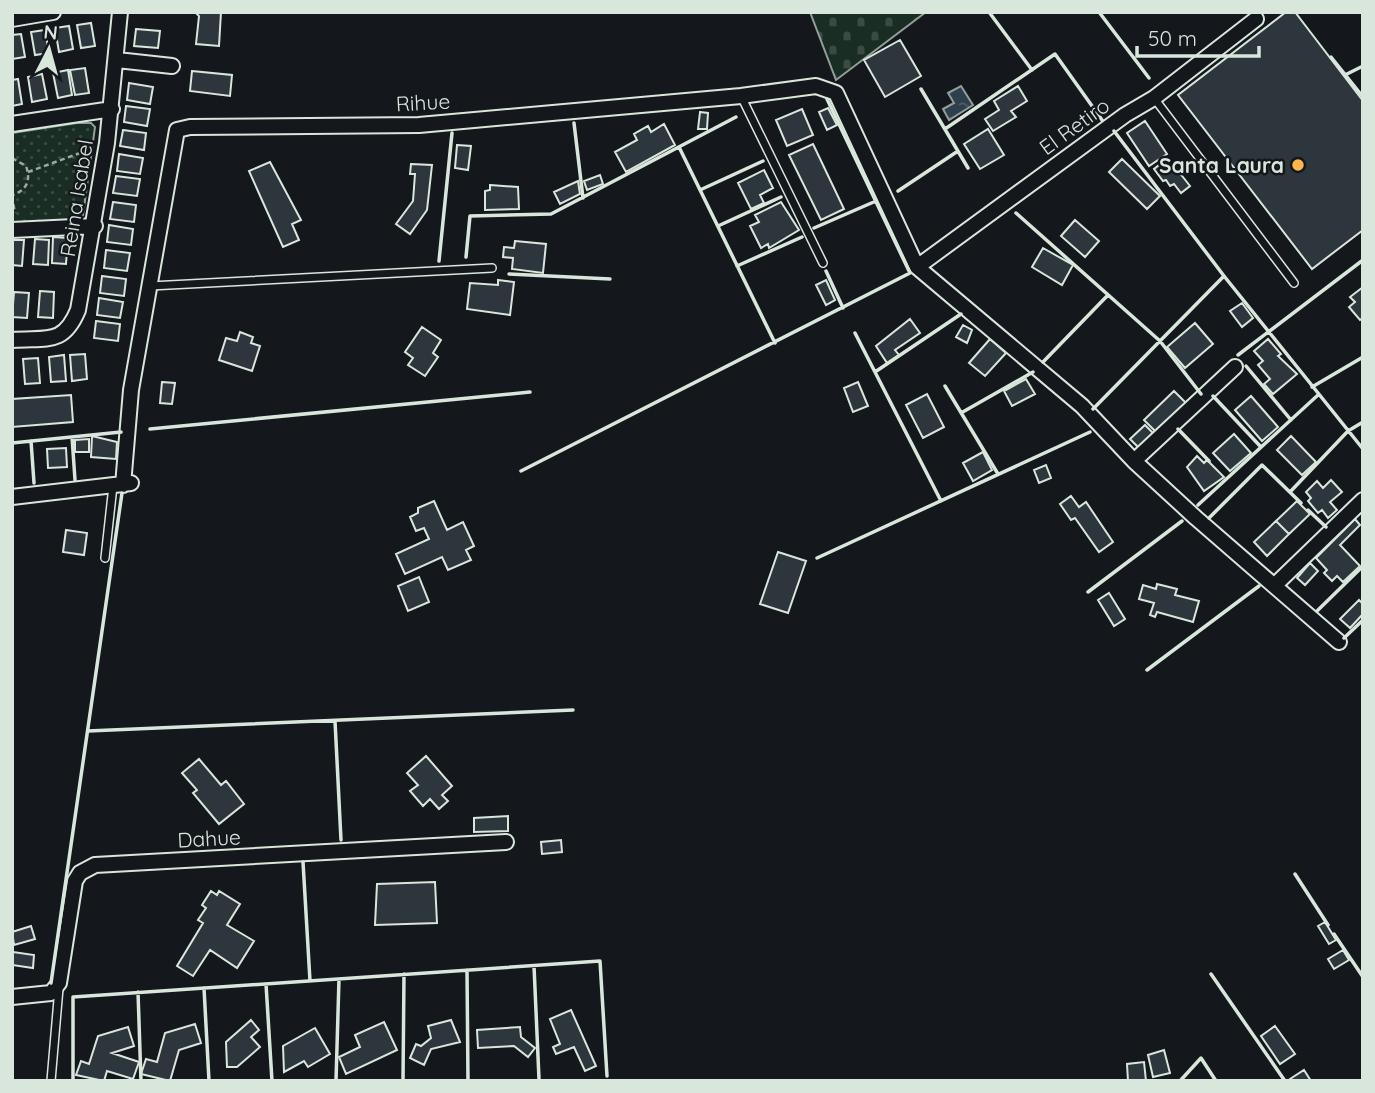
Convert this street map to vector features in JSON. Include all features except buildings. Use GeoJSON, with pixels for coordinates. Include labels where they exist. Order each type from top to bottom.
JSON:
{"type":"FeatureCollection","features":[{"type":"Feature","properties":{"kind":"street"},"geometry":{"type":"LineString","coordinates":[[12,19],[53,12]]}},
{"type":"Feature","properties":{"kind":"street","name":"Reina Isabel"},"geometry":{"type":"LineString","coordinates":[[12,340],[57,337],[71,328],[78,310],[107,143],[120,12]]}},
{"type":"Feature","properties":{"kind":"street","name":"El Retiro"},"geometry":{"type":"LineString","coordinates":[[917,267],[1125,115],[1154,98],[1256,19]]}},
{"type":"Feature","properties":{"kind":"street"},"geometry":{"type":"LineString","coordinates":[[117,60],[172,66]]}},
{"type":"Feature","properties":{"kind":"street","name":"Rihue"},"geometry":{"type":"LineString","coordinates":[[122,485],[131,390],[177,130],[190,127],[419,125],[741,96],[816,86],[836,93],[917,267]]}},
{"type":"Feature","properties":{"kind":"street"},"geometry":{"type":"LineString","coordinates":[[12,124],[111,109]]}},
{"type":"Feature","properties":{"kind":"street"},"geometry":{"type":"LineString","coordinates":[[15,230],[94,226]]}},
{"type":"Feature","properties":{"kind":"street"},"geometry":{"type":"LineString","coordinates":[[917,267],[1082,406],[1134,461],[1339,642]]}},
{"type":"Feature","properties":{"kind":"street"},"geometry":{"type":"LineString","coordinates":[[1134,461],[1235,367]]}},
{"type":"Feature","properties":{"kind":"street"},"geometry":{"type":"LineString","coordinates":[[12,496],[122,485]]}},
{"type":"Feature","properties":{"kind":"street"},"geometry":{"type":"LineString","coordinates":[[1275,585],[1363,500]]}},
{"type":"Feature","properties":{"kind":"street","name":"Dahue"},"geometry":{"type":"LineString","coordinates":[[59,983],[75,881],[80,873],[95,865],[506,842]]}},
{"type":"Feature","properties":{"kind":"street"},"geometry":{"type":"LineString","coordinates":[[12,997],[51,993],[59,983]]}},
{"type":"Feature","properties":{"kind":"lane"},"geometry":{"type":"LineString","coordinates":[[741,96],[823,263]]}},
{"type":"Feature","properties":{"kind":"lane"},"geometry":{"type":"LineString","coordinates":[[1154,98],[1294,283]]}},
{"type":"Feature","properties":{"kind":"lane"},"geometry":{"type":"LineString","coordinates":[[149,286],[492,268]]}},
{"type":"Feature","properties":{"kind":"lane"},"geometry":{"type":"LineString","coordinates":[[105,558],[122,485]]}},
{"type":"Feature","properties":{"kind":"lane"},"geometry":{"type":"LineString","coordinates":[[51,1081],[59,983]]}},
{"type":"Feature","properties":{"kind":"path"},"geometry":{"type":"LineString","coordinates":[[28,172],[107,143]]}},
{"type":"Feature","properties":{"kind":"path"},"geometry":{"type":"LineString","coordinates":[[12,158],[21,161],[28,172],[27,185],[12,196],[15,230]]}},
{"type":"Feature","properties":{"kind":"green space"},"geometry":{"type":"Polygon","coordinates":[[[810,12],[926,12],[836,80],[810,12]]]}},
{"type":"Feature","properties":{"kind":"green space"},"geometry":{"type":"Polygon","coordinates":[[[91,123],[95,127],[83,215],[76,222],[12,226],[12,133],[91,123]]]}},
{"type":"Feature","properties":{"kind":"water"},"geometry":{"type":"Polygon","coordinates":[[[961,86],[973,105],[949,120],[943,109],[954,103],[948,93],[961,86]]]}},
{"type":"Feature","properties":{"kind":"wall"},"geometry":{"type":"LineString","coordinates":[[989,12],[1032,70]]}},
{"type":"Feature","properties":{"kind":"wall"},"geometry":{"type":"LineString","coordinates":[[1099,12],[1149,78]]}},
{"type":"Feature","properties":{"kind":"wall"},"geometry":{"type":"LineString","coordinates":[[945,129],[1055,54],[1102,120]]}},
{"type":"Feature","properties":{"kind":"wall"},"geometry":{"type":"LineString","coordinates":[[1331,57],[1363,97]]}},
{"type":"Feature","properties":{"kind":"wall"},"geometry":{"type":"LineString","coordinates":[[1345,75],[1363,66]]}},
{"type":"Feature","properties":{"kind":"wall"},"geometry":{"type":"LineString","coordinates":[[921,89],[968,168]]}},
{"type":"Feature","properties":{"kind":"wall"},"geometry":{"type":"LineString","coordinates":[[521,471],[910,273],[827,99]]}},
{"type":"Feature","properties":{"kind":"wall"},"geometry":{"type":"LineString","coordinates":[[466,257],[470,216],[551,214],[736,117]]}},
{"type":"Feature","properties":{"kind":"wall"},"geometry":{"type":"LineString","coordinates":[[574,123],[583,198]]}},
{"type":"Feature","properties":{"kind":"wall"},"geometry":{"type":"LineString","coordinates":[[1114,131],[1224,276],[1363,449]]}},
{"type":"Feature","properties":{"kind":"wall"},"geometry":{"type":"LineString","coordinates":[[439,261],[452,133]]}},
{"type":"Feature","properties":{"kind":"wall"},"geometry":{"type":"LineString","coordinates":[[679,147],[775,343]]}},
{"type":"Feature","properties":{"kind":"wall"},"geometry":{"type":"LineString","coordinates":[[898,191],[958,151]]}},
{"type":"Feature","properties":{"kind":"wall"},"geometry":{"type":"LineString","coordinates":[[700,190],[763,161]]}},
{"type":"Feature","properties":{"kind":"wall"},"geometry":{"type":"LineString","coordinates":[[718,226],[781,197]]}},
{"type":"Feature","properties":{"kind":"wall"},"geometry":{"type":"LineString","coordinates":[[814,228],[876,201]]}},
{"type":"Feature","properties":{"kind":"wall"},"geometry":{"type":"LineString","coordinates":[[1016,213],[1160,341],[1201,394]]}},
{"type":"Feature","properties":{"kind":"wall"},"geometry":{"type":"LineString","coordinates":[[737,266],[802,237]]}},
{"type":"Feature","properties":{"kind":"wall"},"geometry":{"type":"LineString","coordinates":[[1238,355],[1363,260]]}},
{"type":"Feature","properties":{"kind":"wall"},"geometry":{"type":"LineString","coordinates":[[826,271],[843,308]]}},
{"type":"Feature","properties":{"kind":"wall"},"geometry":{"type":"LineString","coordinates":[[509,274],[610,279]]}},
{"type":"Feature","properties":{"kind":"wall"},"geometry":{"type":"LineString","coordinates":[[1093,409],[1224,276]]}},
{"type":"Feature","properties":{"kind":"wall"},"geometry":{"type":"LineString","coordinates":[[1043,362],[1108,295]]}},
{"type":"Feature","properties":{"kind":"wall"},"geometry":{"type":"LineString","coordinates":[[875,372],[961,314]]}},
{"type":"Feature","properties":{"kind":"wall"},"geometry":{"type":"LineString","coordinates":[[855,333],[941,501]]}},
{"type":"Feature","properties":{"kind":"wall"},"geometry":{"type":"LineString","coordinates":[[1312,387],[1363,357]]}},
{"type":"Feature","properties":{"kind":"wall"},"geometry":{"type":"LineString","coordinates":[[1246,366],[1291,420]]}},
{"type":"Feature","properties":{"kind":"wall"},"geometry":{"type":"LineString","coordinates":[[961,413],[1033,372]]}},
{"type":"Feature","properties":{"kind":"wall"},"geometry":{"type":"LineString","coordinates":[[945,386],[998,474]]}},
{"type":"Feature","properties":{"kind":"wall"},"geometry":{"type":"LineString","coordinates":[[150,429],[530,392]]}},
{"type":"Feature","properties":{"kind":"wall"},"geometry":{"type":"LineString","coordinates":[[1198,505],[1318,395]]}},
{"type":"Feature","properties":{"kind":"wall"},"geometry":{"type":"LineString","coordinates":[[1213,396],[1261,447]]}},
{"type":"Feature","properties":{"kind":"wall"},"geometry":{"type":"LineString","coordinates":[[1290,492],[1348,431],[1363,422]]}},
{"type":"Feature","properties":{"kind":"wall"},"geometry":{"type":"LineString","coordinates":[[1178,429],[1209,461]]}},
{"type":"Feature","properties":{"kind":"wall"},"geometry":{"type":"LineString","coordinates":[[12,443],[121,432]]}},
{"type":"Feature","properties":{"kind":"wall"},"geometry":{"type":"LineString","coordinates":[[817,558],[1090,432]]}},
{"type":"Feature","properties":{"kind":"wall"},"geometry":{"type":"LineString","coordinates":[[72,437],[75,480]]}},
{"type":"Feature","properties":{"kind":"wall"},"geometry":{"type":"LineString","coordinates":[[31,441],[34,483]]}},
{"type":"Feature","properties":{"kind":"wall"},"geometry":{"type":"LineString","coordinates":[[1209,518],[1262,465],[1301,503]]}},
{"type":"Feature","properties":{"kind":"wall"},"geometry":{"type":"LineString","coordinates":[[51,983],[122,493]]}},
{"type":"Feature","properties":{"kind":"wall"},"geometry":{"type":"LineString","coordinates":[[1308,510],[1326,527]]}},
{"type":"Feature","properties":{"kind":"wall"},"geometry":{"type":"LineString","coordinates":[[1088,592],[1182,521]]}},
{"type":"Feature","properties":{"kind":"wall"},"geometry":{"type":"LineString","coordinates":[[1317,611],[1363,566]]}},
{"type":"Feature","properties":{"kind":"wall"},"geometry":{"type":"LineString","coordinates":[[1147,670],[1259,586]]}},
{"type":"Feature","properties":{"kind":"wall"},"geometry":{"type":"LineString","coordinates":[[1344,638],[1363,620]]}},
{"type":"Feature","properties":{"kind":"wall"},"geometry":{"type":"LineString","coordinates":[[88,731],[573,710]]}},
{"type":"Feature","properties":{"kind":"wall"},"geometry":{"type":"LineString","coordinates":[[335,721],[341,840]]}},
{"type":"Feature","properties":{"kind":"wall"},"geometry":{"type":"LineString","coordinates":[[303,862],[310,981]]}},
{"type":"Feature","properties":{"kind":"wall"},"geometry":{"type":"LineString","coordinates":[[1295,874],[1328,925]]}},
{"type":"Feature","properties":{"kind":"wall"},"geometry":{"type":"LineString","coordinates":[[1334,934],[1363,977]]}},
{"type":"Feature","properties":{"kind":"wall"},"geometry":{"type":"LineString","coordinates":[[73,1081],[73,997],[600,961],[607,1076]]}},
{"type":"Feature","properties":{"kind":"wall"},"geometry":{"type":"LineString","coordinates":[[534,966],[539,1079]]}},
{"type":"Feature","properties":{"kind":"wall"},"geometry":{"type":"LineString","coordinates":[[467,970],[468,1081]]}},
{"type":"Feature","properties":{"kind":"wall"},"geometry":{"type":"LineString","coordinates":[[403,1081],[404,974]]}},
{"type":"Feature","properties":{"kind":"wall"},"geometry":{"type":"LineString","coordinates":[[1211,974],[1285,1081]]}},
{"type":"Feature","properties":{"kind":"wall"},"geometry":{"type":"LineString","coordinates":[[336,1081],[339,979]]}},
{"type":"Feature","properties":{"kind":"wall"},"geometry":{"type":"LineString","coordinates":[[266,984],[272,1081]]}},
{"type":"Feature","properties":{"kind":"wall"},"geometry":{"type":"LineString","coordinates":[[204,988],[209,1081]]}},
{"type":"Feature","properties":{"kind":"wall"},"geometry":{"type":"LineString","coordinates":[[138,992],[141,1081]]}},
{"type":"Feature","properties":{"kind":"wall"},"geometry":{"type":"LineString","coordinates":[[1180,1081],[1201,1058],[1216,1081]]}},
{"type":"Feature","properties":{"kind":"place","name":"Santa Laura"},"geometry":{"type":"Point","coordinates":[1298,165]}}]}
